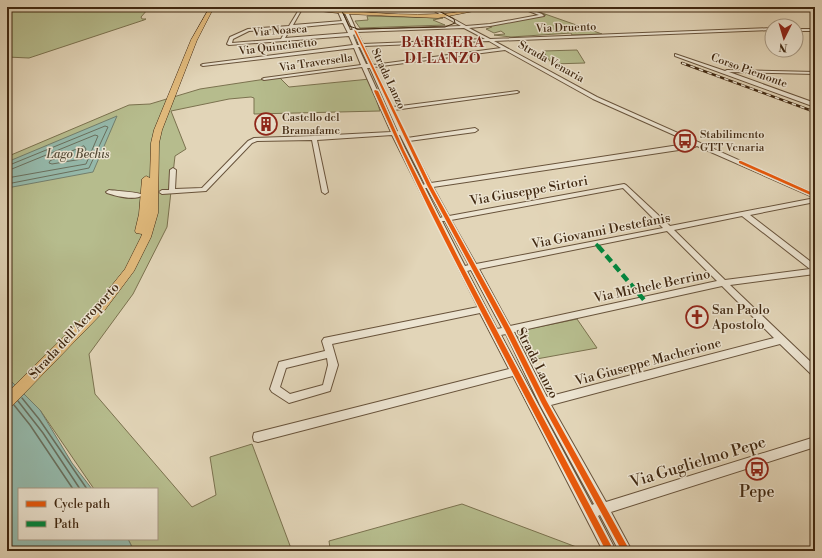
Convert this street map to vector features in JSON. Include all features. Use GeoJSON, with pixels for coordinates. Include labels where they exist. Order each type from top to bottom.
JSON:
{"type":"FeatureCollection","features":[{"type":"Feature","properties":{"kind":"main road","name":"Strada dell'Aeroporto"},"geometry":{"type":"LineString","coordinates":[[7,402],[92,306],[121,270],[139,236],[144,214],[148,144],[152,130],[192,35],[208,7]]}},
{"type":"Feature","properties":{"kind":"main road","name":"Strada dell'Aeroporto"},"geometry":{"type":"LineString","coordinates":[[7,392],[100,308],[129,271],[146,237],[152,213],[155,143],[158,130],[194,40],[212,7]]}},
{"type":"Feature","properties":{"kind":"main road"},"geometry":{"type":"LineString","coordinates":[[283,7],[445,16],[493,7]]}},
{"type":"Feature","properties":{"kind":"main road"},"geometry":{"type":"LineString","coordinates":[[343,10],[439,12],[472,7]]}},
{"type":"Feature","properties":{"kind":"street"},"geometry":{"type":"LineString","coordinates":[[429,7],[466,27]]}},
{"type":"Feature","properties":{"kind":"street","name":"Strada Venaria"},"geometry":{"type":"LineString","coordinates":[[466,27],[490,25],[542,16],[520,7]]}},
{"type":"Feature","properties":{"kind":"street"},"geometry":{"type":"LineString","coordinates":[[282,40],[301,8]]}},
{"type":"Feature","properties":{"kind":"street","name":"Strada Lanzo"},"geometry":{"type":"LineString","coordinates":[[343,10],[349,33],[358,46],[398,133],[425,186],[447,218],[508,330],[544,402],[626,551]]}},
{"type":"Feature","properties":{"kind":"street","name":"Strada Lanzo"},"geometry":{"type":"LineString","coordinates":[[343,10],[355,32],[358,46]]}},
{"type":"Feature","properties":{"kind":"street"},"geometry":{"type":"LineString","coordinates":[[290,26],[345,22]]}},
{"type":"Feature","properties":{"kind":"street","name":"Via Noasca"},"geometry":{"type":"LineString","coordinates":[[290,26],[248,30],[232,38],[229,44],[355,32],[466,27]]}},
{"type":"Feature","properties":{"kind":"street","name":"Strada Venaria"},"geometry":{"type":"LineString","coordinates":[[466,27],[595,98],[815,196]]}},
{"type":"Feature","properties":{"kind":"street","name":"Via Druento"},"geometry":{"type":"LineString","coordinates":[[612,37],[752,31]]}},
{"type":"Feature","properties":{"kind":"street","name":"Via Druento"},"geometry":{"type":"LineString","coordinates":[[358,46],[504,39],[764,31]]}},
{"type":"Feature","properties":{"kind":"street"},"geometry":{"type":"LineString","coordinates":[[804,31],[815,32]]}},
{"type":"Feature","properties":{"kind":"street"},"geometry":{"type":"LineString","coordinates":[[483,36],[504,39]]}},
{"type":"Feature","properties":{"kind":"street","name":"Via Quincinetto"},"geometry":{"type":"LineString","coordinates":[[203,65],[358,46]]}},
{"type":"Feature","properties":{"kind":"street","name":"Via Traversella"},"geometry":{"type":"LineString","coordinates":[[264,79],[505,48]]}},
{"type":"Feature","properties":{"kind":"street","name":"Corso Piemonte"},"geometry":{"type":"LineString","coordinates":[[676,55],[815,105]]}},
{"type":"Feature","properties":{"kind":"street","name":"Strada Lanzo"},"geometry":{"type":"LineString","coordinates":[[367,66],[391,109],[398,133],[406,140],[438,220],[462,269],[610,551]]}},
{"type":"Feature","properties":{"kind":"street"},"geometry":{"type":"LineString","coordinates":[[720,71],[815,73]]}},
{"type":"Feature","properties":{"kind":"street","name":"Strada Lanzo"},"geometry":{"type":"LineString","coordinates":[[391,109],[517,92]]}},
{"type":"Feature","properties":{"kind":"street"},"geometry":{"type":"LineString","coordinates":[[406,140],[476,130]]}},
{"type":"Feature","properties":{"kind":"street"},"geometry":{"type":"LineString","coordinates":[[162,192],[204,190],[252,140],[256,139],[314,138],[398,133]]}},
{"type":"Feature","properties":{"kind":"street"},"geometry":{"type":"LineString","coordinates":[[314,138],[325,192]]}},
{"type":"Feature","properties":{"kind":"street"},"geometry":{"type":"LineString","coordinates":[[425,186],[692,146],[697,143]]}},
{"type":"Feature","properties":{"kind":"street"},"geometry":{"type":"LineString","coordinates":[[172,191],[173,170]]}},
{"type":"Feature","properties":{"kind":"street","name":"Via Giuseppe Sirtori"},"geometry":{"type":"LineString","coordinates":[[438,220],[624,186],[671,230]]}},
{"type":"Feature","properties":{"kind":"street"},"geometry":{"type":"LineString","coordinates":[[109,192],[140,195]]}},
{"type":"Feature","properties":{"kind":"street","name":"Via Giovanni Destefanis"},"geometry":{"type":"LineString","coordinates":[[462,269],[671,230],[815,200]]}},
{"type":"Feature","properties":{"kind":"street"},"geometry":{"type":"LineString","coordinates":[[744,214],[815,270]]}},
{"type":"Feature","properties":{"kind":"street"},"geometry":{"type":"LineString","coordinates":[[671,230],[723,283],[815,372]]}},
{"type":"Feature","properties":{"kind":"street","name":"Via Michele Berrino"},"geometry":{"type":"LineString","coordinates":[[495,333],[723,283],[815,270]]}},
{"type":"Feature","properties":{"kind":"street"},"geometry":{"type":"LineString","coordinates":[[330,353],[282,365],[275,390],[289,399],[327,388],[333,365],[330,353],[327,341],[483,309]]}},
{"type":"Feature","properties":{"kind":"street","name":"Via Giuseppe Macherione"},"geometry":{"type":"LineString","coordinates":[[544,402],[781,340]]}},
{"type":"Feature","properties":{"kind":"street"},"geometry":{"type":"LineString","coordinates":[[258,437],[515,371]]}},
{"type":"Feature","properties":{"kind":"street","name":"Via Guglielmo Pepe"},"geometry":{"type":"LineString","coordinates":[[590,511],[603,509],[815,442]]}},
{"type":"Feature","properties":{"kind":"shaded area"},"geometry":{"type":"Polygon","coordinates":[[[39,7],[155,7],[148,9],[141,17],[142,19],[146,19],[144,20],[29,58],[7,57],[7,10],[18,11],[39,7]]]}},
{"type":"Feature","properties":{"kind":"shaded area"},"geometry":{"type":"Polygon","coordinates":[[[525,7],[602,34],[572,35],[571,33],[511,37],[494,35],[505,34],[501,31],[494,33],[486,29],[492,27],[491,26],[481,27],[546,15],[525,7]]]}},
{"type":"Feature","properties":{"kind":"shaded area"},"geometry":{"type":"Polygon","coordinates":[[[367,16],[443,18],[433,20],[445,25],[360,28],[355,21],[368,20],[367,16]]]}},
{"type":"Feature","properties":{"kind":"shaded area"},"geometry":{"type":"Polygon","coordinates":[[[577,50],[585,63],[552,64],[543,51],[577,50]]]}},
{"type":"Feature","properties":{"kind":"shaded area"},"geometry":{"type":"Polygon","coordinates":[[[279,77],[289,87],[370,79],[380,111],[254,114],[254,98],[251,97],[229,99],[171,111],[186,149],[175,156],[167,227],[133,294],[89,354],[95,394],[192,507],[216,495],[210,457],[252,444],[292,551],[134,551],[128,540],[158,540],[158,488],[93,488],[40,410],[7,377],[7,152],[11,155],[129,105],[150,104],[200,89],[279,77]]]}},
{"type":"Feature","properties":{"kind":"shaded area"},"geometry":{"type":"Polygon","coordinates":[[[577,319],[597,348],[531,360],[514,332],[577,319]]]}},
{"type":"Feature","properties":{"kind":"shaded area"},"geometry":{"type":"Polygon","coordinates":[[[462,504],[587,551],[320,551],[330,548],[329,541],[462,504]]]}},
{"type":"Feature","properties":{"kind":"water","name":"Lago Bechis"},"geometry":{"type":"Polygon","coordinates":[[[117,116],[93,172],[7,188],[7,162],[117,116]]]}},
{"type":"Feature","properties":{"kind":"water"},"geometry":{"type":"Polygon","coordinates":[[[7,377],[40,410],[72,463],[91,488],[18,488],[18,540],[128,540],[134,551],[7,551],[7,377]]]}},
{"type":"Feature","properties":{"kind":"tram line"},"geometry":{"type":"LineString","coordinates":[[340,7],[349,26],[358,29],[445,27],[455,23],[454,19],[431,7]]}},
{"type":"Feature","properties":{"kind":"railway"},"geometry":{"type":"LineString","coordinates":[[682,63],[815,112]]}},
{"type":"Feature","properties":{"kind":"marked path"},"geometry":{"type":"LineString","coordinates":[[596,244],[645,301]]}},
{"type":"Feature","properties":{"kind":"cycle path"},"geometry":{"type":"LineString","coordinates":[[355,31],[429,185],[508,330],[544,402],[626,551]]}},
{"type":"Feature","properties":{"kind":"cycle path"},"geometry":{"type":"LineString","coordinates":[[376,91],[431,208],[489,323],[610,551]]}},
{"type":"Feature","properties":{"kind":"cycle path"},"geometry":{"type":"LineString","coordinates":[[740,162],[815,196]]}},
{"type":"Feature","properties":{"kind":"place","name":"Castello del Bramafame"},"geometry":{"type":"Point","coordinates":[266,124]}},
{"type":"Feature","properties":{"kind":"place","name":"Stabilimento GTT Venaria"},"geometry":{"type":"Point","coordinates":[685,141]}},
{"type":"Feature","properties":{"kind":"place","name":"San Paolo Apostolo"},"geometry":{"type":"Point","coordinates":[697,317]}},
{"type":"Feature","properties":{"kind":"place","name":"Pepe"},"geometry":{"type":"Point","coordinates":[757,469]}},
{"type":"Feature","properties":{"kind":"district","name":"BARRIERA DI LANZO"},"geometry":{"type":"Point","coordinates":[443,52]}}]}
